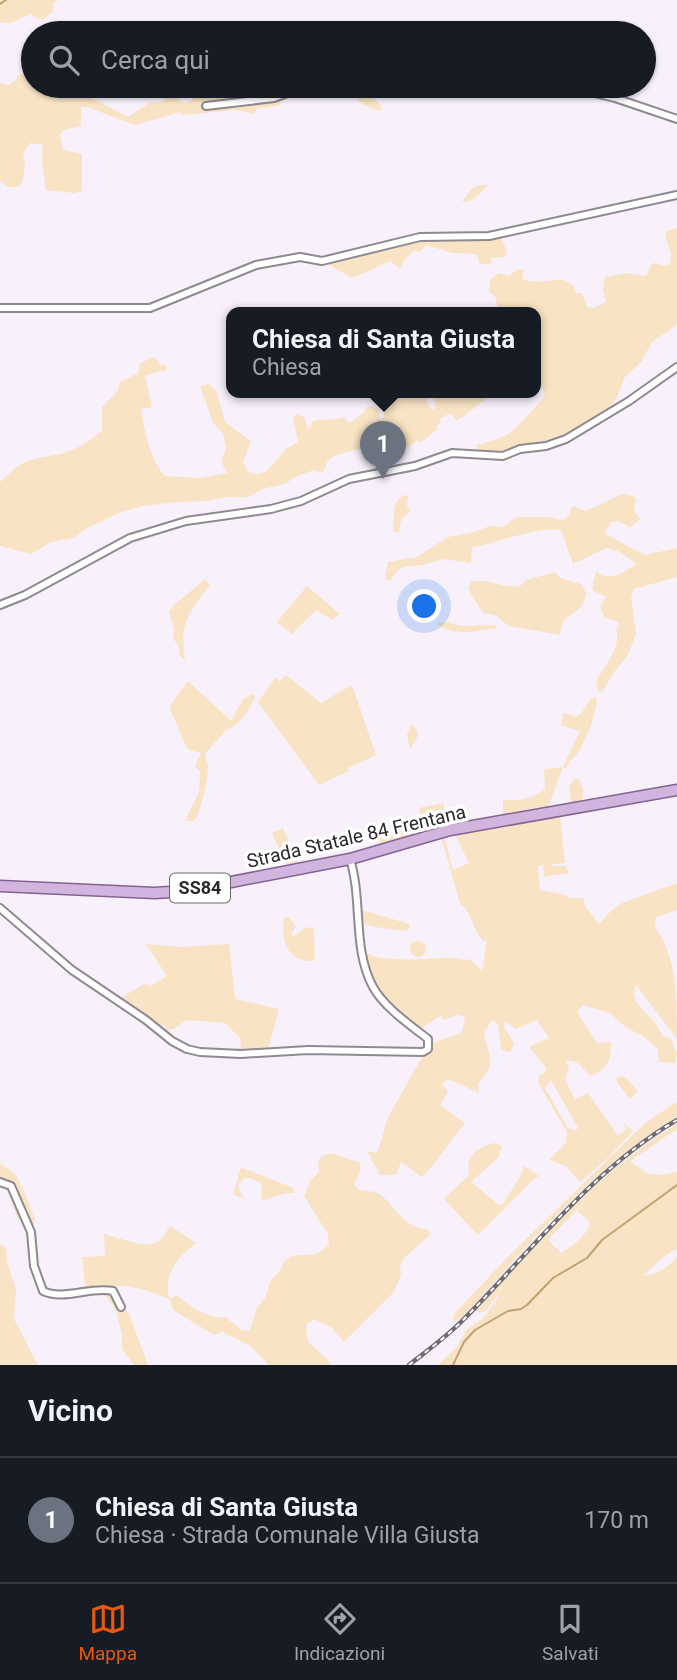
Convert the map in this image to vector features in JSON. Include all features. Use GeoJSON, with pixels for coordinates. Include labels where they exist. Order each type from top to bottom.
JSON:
{"type":"FeatureCollection","features":[{"type":"Feature","properties":{"kind":"main road","name":"Strada Statale 84 Frentana"},"geometry":{"type":"LineString","coordinates":[[0,886],[171,892],[350,859],[450,830],[677,790]]}},
{"type":"Feature","properties":{"kind":"street"},"geometry":{"type":"LineString","coordinates":[[206,106],[276,98]]}},
{"type":"Feature","properties":{"kind":"street"},"geometry":{"type":"LineString","coordinates":[[615,98],[677,119]]}},
{"type":"Feature","properties":{"kind":"street"},"geometry":{"type":"LineString","coordinates":[[0,308],[150,308],[256,265],[300,257],[322,261],[420,237],[489,236],[677,195]]}},
{"type":"Feature","properties":{"kind":"street"},"geometry":{"type":"LineString","coordinates":[[0,605],[25,595],[130,538],[186,521],[271,509],[301,501],[349,479],[415,466],[452,453],[503,456],[520,449],[547,446],[566,439],[629,401],[677,366]]}},
{"type":"Feature","properties":{"kind":"street"},"geometry":{"type":"LineString","coordinates":[[0,908],[72,970],[187,1049],[241,1054],[308,1050],[423,1052],[428,1049],[428,1039],[409,1026],[379,995],[369,978],[360,947],[356,880],[350,859]]}},
{"type":"Feature","properties":{"kind":"street"},"geometry":{"type":"LineString","coordinates":[[0,1182],[11,1186],[31,1232],[34,1266],[43,1291],[51,1294],[100,1288],[113,1290],[121,1307]]}},
{"type":"Feature","properties":{"kind":"shaded area"},"geometry":{"type":"Polygon","coordinates":[[[0,0],[60,0],[53,2],[53,11],[43,20],[35,18],[31,13],[16,21],[4,23],[0,22],[0,0]]]}},
{"type":"Feature","properties":{"kind":"shaded area"},"geometry":{"type":"Polygon","coordinates":[[[21,74],[21,98],[92,98],[128,117],[149,103],[165,101],[164,98],[176,98],[184,103],[194,98],[259,98],[259,101],[290,98],[278,106],[258,108],[253,114],[237,110],[182,115],[181,112],[135,125],[81,107],[81,126],[63,130],[60,135],[63,150],[82,154],[82,191],[74,193],[46,190],[42,162],[43,145],[30,143],[23,153],[25,165],[22,183],[17,187],[8,187],[0,181],[0,83],[9,85],[17,79],[17,75],[21,74]]]}},
{"type":"Feature","properties":{"kind":"shaded area"},"geometry":{"type":"Polygon","coordinates":[[[356,98],[373,98],[381,105],[381,110],[364,105],[356,98]]]}},
{"type":"Feature","properties":{"kind":"shaded area"},"geometry":{"type":"Polygon","coordinates":[[[488,185],[473,199],[462,201],[473,188],[488,185]]]}},
{"type":"Feature","properties":{"kind":"shaded area"},"geometry":{"type":"Polygon","coordinates":[[[677,228],[677,325],[652,342],[641,362],[624,378],[617,398],[606,411],[562,438],[528,444],[509,453],[481,456],[476,445],[510,433],[545,395],[541,386],[541,307],[497,307],[496,298],[489,291],[491,279],[499,273],[509,276],[518,269],[524,270],[522,279],[527,281],[561,279],[573,285],[576,293],[582,293],[587,307],[593,308],[606,302],[603,289],[605,277],[627,273],[645,276],[654,263],[667,266],[670,264],[671,254],[665,235],[667,231],[677,228]]]}},
{"type":"Feature","properties":{"kind":"shaded area"},"geometry":{"type":"Polygon","coordinates":[[[501,237],[507,252],[505,257],[490,258],[493,261],[489,265],[479,263],[477,254],[452,253],[426,245],[420,252],[414,251],[403,261],[400,269],[390,261],[352,278],[324,262],[425,239],[501,237]]]}},
{"type":"Feature","properties":{"kind":"shaded area"},"geometry":{"type":"Polygon","coordinates":[[[152,357],[156,358],[160,365],[165,365],[167,370],[145,375],[152,407],[141,409],[151,453],[165,476],[201,478],[227,473],[221,461],[226,449],[223,433],[213,423],[200,386],[209,384],[217,392],[225,422],[251,441],[243,462],[248,472],[257,475],[267,471],[286,449],[298,442],[293,417],[297,414],[304,417],[308,430],[313,421],[317,420],[343,417],[350,423],[367,407],[372,406],[378,409],[380,419],[384,418],[383,398],[426,398],[433,410],[436,407],[433,398],[488,398],[457,421],[451,413],[439,419],[441,422],[436,426],[438,429],[420,443],[417,441],[401,452],[398,457],[388,456],[372,448],[357,449],[330,459],[323,473],[314,470],[285,484],[262,489],[249,497],[143,506],[121,512],[87,528],[73,538],[51,542],[31,554],[0,546],[0,482],[23,463],[74,449],[102,431],[102,407],[117,392],[120,382],[138,373],[140,364],[152,357]]]}},
{"type":"Feature","properties":{"kind":"shaded area"},"geometry":{"type":"Polygon","coordinates":[[[622,494],[636,499],[634,511],[640,519],[631,526],[618,521],[612,522],[605,531],[607,535],[645,555],[677,548],[677,577],[634,589],[631,597],[636,634],[628,655],[602,692],[596,683],[614,650],[616,629],[620,625],[617,621],[605,618],[600,607],[606,597],[592,590],[596,571],[611,576],[637,564],[618,551],[606,548],[573,564],[561,530],[541,530],[472,547],[471,563],[443,559],[404,567],[398,570],[390,581],[385,578],[388,562],[417,557],[448,537],[490,526],[503,527],[517,517],[563,520],[569,515],[572,506],[586,511],[622,494]]]}},
{"type":"Feature","properties":{"kind":"shaded area"},"geometry":{"type":"Polygon","coordinates":[[[406,495],[410,511],[401,520],[399,532],[395,532],[395,505],[406,495]]]}},
{"type":"Feature","properties":{"kind":"shaded area"},"geometry":{"type":"Polygon","coordinates":[[[555,572],[560,578],[581,584],[587,594],[582,606],[563,621],[560,635],[509,626],[495,615],[483,613],[468,589],[471,582],[477,581],[520,586],[526,580],[555,572]]]}},
{"type":"Feature","properties":{"kind":"shaded area"},"geometry":{"type":"Polygon","coordinates":[[[205,579],[210,585],[191,611],[185,627],[185,660],[179,655],[179,647],[173,638],[174,630],[169,612],[205,579]]]}},
{"type":"Feature","properties":{"kind":"shaded area"},"geometry":{"type":"Polygon","coordinates":[[[307,586],[340,614],[332,620],[316,610],[292,634],[277,622],[307,586]]]}},
{"type":"Feature","properties":{"kind":"shaded area"},"geometry":{"type":"Polygon","coordinates":[[[448,622],[461,626],[495,625],[497,628],[460,632],[438,626],[438,623],[448,622]]]}},
{"type":"Feature","properties":{"kind":"shaded area"},"geometry":{"type":"Polygon","coordinates":[[[286,675],[321,703],[352,685],[376,755],[319,785],[258,702],[275,678],[280,681],[286,675]]]}},
{"type":"Feature","properties":{"kind":"shaded area"},"geometry":{"type":"Polygon","coordinates":[[[188,681],[231,721],[243,699],[254,694],[255,697],[244,717],[226,730],[205,754],[208,769],[204,793],[194,820],[185,821],[199,792],[200,772],[195,766],[201,753],[189,750],[186,746],[170,709],[188,681]]]}},
{"type":"Feature","properties":{"kind":"shaded area"},"geometry":{"type":"Polygon","coordinates":[[[591,698],[597,698],[583,743],[566,768],[563,767],[580,731],[561,725],[563,713],[576,716],[581,714],[591,698]]]}},
{"type":"Feature","properties":{"kind":"shaded area"},"geometry":{"type":"Polygon","coordinates":[[[411,724],[418,734],[410,750],[407,735],[411,724]]]}},
{"type":"Feature","properties":{"kind":"shaded area"},"geometry":{"type":"Polygon","coordinates":[[[563,767],[547,810],[503,817],[503,800],[520,800],[535,795],[545,789],[544,769],[563,767]]]}},
{"type":"Feature","properties":{"kind":"shaded area"},"geometry":{"type":"Polygon","coordinates":[[[574,779],[579,779],[583,789],[583,804],[572,806],[569,787],[574,779]]]}},
{"type":"Feature","properties":{"kind":"shaded area"},"geometry":{"type":"Polygon","coordinates":[[[443,803],[447,825],[424,833],[419,808],[443,803]]]}},
{"type":"Feature","properties":{"kind":"shaded area"},"geometry":{"type":"Polygon","coordinates":[[[560,814],[565,863],[552,866],[566,866],[569,873],[544,877],[541,865],[538,867],[540,890],[567,895],[568,898],[583,898],[585,906],[599,924],[622,903],[677,883],[677,910],[656,917],[655,927],[672,965],[677,1039],[636,985],[634,992],[636,1002],[662,1035],[672,1040],[677,1051],[675,1063],[659,1062],[658,1049],[610,1013],[583,1005],[577,1012],[597,1043],[611,1042],[611,1054],[604,1068],[590,1076],[577,1062],[565,1061],[569,1067],[565,1079],[575,1100],[588,1093],[618,1136],[627,1129],[622,1122],[633,1131],[608,1158],[580,1182],[566,1166],[549,1160],[566,1143],[567,1132],[539,1084],[538,1077],[546,1071],[546,1067],[530,1046],[549,1038],[537,1020],[516,1029],[505,1021],[504,1027],[514,1043],[510,1052],[501,1050],[498,1024],[492,1020],[484,1032],[490,1063],[485,1076],[478,1084],[479,1093],[448,1079],[442,1084],[448,1092],[440,1105],[465,1123],[422,1177],[401,1162],[396,1175],[380,1175],[368,1153],[378,1151],[388,1117],[421,1059],[435,1042],[462,1033],[465,1018],[459,1014],[445,1020],[441,1018],[442,1015],[418,1030],[378,993],[363,951],[394,959],[469,959],[482,971],[487,940],[484,941],[480,936],[468,912],[460,904],[441,836],[444,835],[453,870],[469,863],[454,832],[560,814]],[[551,1080],[545,1088],[568,1128],[575,1131],[578,1128],[551,1080]]]}},
{"type":"Feature","properties":{"kind":"shaded area"},"geometry":{"type":"Polygon","coordinates":[[[402,824],[406,838],[381,845],[378,834],[402,824]]]}},
{"type":"Feature","properties":{"kind":"shaded area"},"geometry":{"type":"Polygon","coordinates":[[[283,828],[299,865],[287,867],[272,833],[283,828]]]}},
{"type":"Feature","properties":{"kind":"shaded area"},"geometry":{"type":"Polygon","coordinates":[[[359,909],[409,924],[409,929],[406,931],[360,923],[359,909]]]}},
{"type":"Feature","properties":{"kind":"shaded area"},"geometry":{"type":"Polygon","coordinates":[[[288,917],[296,926],[291,934],[294,936],[307,927],[314,929],[313,961],[297,958],[288,948],[283,926],[284,918],[288,917]]]}},
{"type":"Feature","properties":{"kind":"shaded area"},"geometry":{"type":"Polygon","coordinates":[[[415,941],[421,941],[426,949],[424,955],[415,957],[410,952],[410,946],[415,941]]]}},
{"type":"Feature","properties":{"kind":"shaded area"},"geometry":{"type":"Polygon","coordinates":[[[146,944],[181,947],[229,944],[235,999],[279,1009],[267,1053],[233,1052],[241,1046],[240,1038],[225,1023],[187,1020],[174,1029],[166,1030],[165,1025],[157,1025],[119,999],[144,984],[150,986],[167,976],[146,944]]]}},
{"type":"Feature","properties":{"kind":"shaded area"},"geometry":{"type":"Polygon","coordinates":[[[620,1076],[626,1078],[638,1091],[630,1099],[617,1082],[616,1079],[620,1076]]]}},
{"type":"Feature","properties":{"kind":"shaded area"},"geometry":{"type":"Polygon","coordinates":[[[677,1102],[677,1117],[617,1159],[590,1183],[537,1235],[463,1317],[453,1322],[454,1314],[506,1259],[649,1120],[677,1102]]]}},
{"type":"Feature","properties":{"kind":"shaded area"},"geometry":{"type":"Polygon","coordinates":[[[677,1124],[677,1129],[630,1161],[646,1173],[660,1175],[677,1172],[677,1249],[667,1254],[643,1275],[662,1270],[677,1256],[677,1365],[438,1365],[457,1347],[466,1330],[482,1319],[499,1297],[497,1296],[485,1311],[476,1311],[546,1235],[595,1186],[649,1142],[677,1124]],[[594,1192],[548,1240],[561,1253],[581,1238],[590,1225],[577,1211],[594,1192]]]}},
{"type":"Feature","properties":{"kind":"shaded area"},"geometry":{"type":"Polygon","coordinates":[[[496,1143],[502,1146],[499,1157],[471,1182],[499,1205],[503,1204],[524,1166],[539,1176],[478,1235],[444,1199],[469,1175],[471,1157],[484,1146],[496,1143]]]}},
{"type":"Feature","properties":{"kind":"shaded area"},"geometry":{"type":"Polygon","coordinates":[[[331,1153],[360,1163],[360,1172],[354,1184],[359,1190],[381,1195],[408,1222],[420,1229],[427,1229],[431,1234],[404,1258],[394,1292],[344,1342],[332,1328],[314,1319],[306,1325],[308,1342],[331,1365],[269,1365],[251,1346],[223,1332],[214,1335],[173,1310],[170,1300],[143,1290],[115,1286],[129,1314],[148,1365],[134,1365],[122,1349],[122,1334],[116,1311],[107,1297],[86,1295],[82,1257],[105,1256],[104,1234],[149,1244],[160,1240],[170,1226],[196,1243],[173,1267],[168,1282],[170,1299],[177,1295],[200,1311],[226,1317],[241,1330],[250,1331],[256,1309],[265,1298],[271,1280],[284,1262],[292,1256],[317,1254],[329,1245],[328,1234],[304,1196],[311,1180],[319,1172],[318,1162],[322,1156],[331,1153]]]}},
{"type":"Feature","properties":{"kind":"shaded area"},"geometry":{"type":"Polygon","coordinates":[[[0,1164],[13,1172],[20,1183],[35,1221],[31,1228],[17,1217],[4,1181],[0,1178],[0,1164]]]}},
{"type":"Feature","properties":{"kind":"shaded area"},"geometry":{"type":"Polygon","coordinates":[[[241,1167],[293,1188],[294,1193],[261,1201],[262,1184],[244,1178],[238,1186],[243,1198],[233,1194],[241,1167]]]}},
{"type":"Feature","properties":{"kind":"shaded area"},"geometry":{"type":"Polygon","coordinates":[[[0,1244],[6,1248],[7,1262],[16,1289],[14,1319],[38,1365],[0,1365],[0,1244]]]}},
{"type":"Feature","properties":{"kind":"waterway"},"geometry":{"type":"LineString","coordinates":[[0,4],[6,0]]}},
{"type":"Feature","properties":{"kind":"waterway"},"geometry":{"type":"LineString","coordinates":[[453,1365],[464,1342],[475,1330],[508,1311],[527,1305],[553,1278],[587,1258],[602,1240],[677,1185]]}},
{"type":"Feature","properties":{"kind":"railway"},"geometry":{"type":"LineString","coordinates":[[409,1365],[459,1324],[591,1186],[618,1162],[677,1120]]}},
{"type":"Feature","properties":{"kind":"place","name":"Chiesa di Santa Giusta"},"geometry":{"type":"Point","coordinates":[383,479]}}]}
